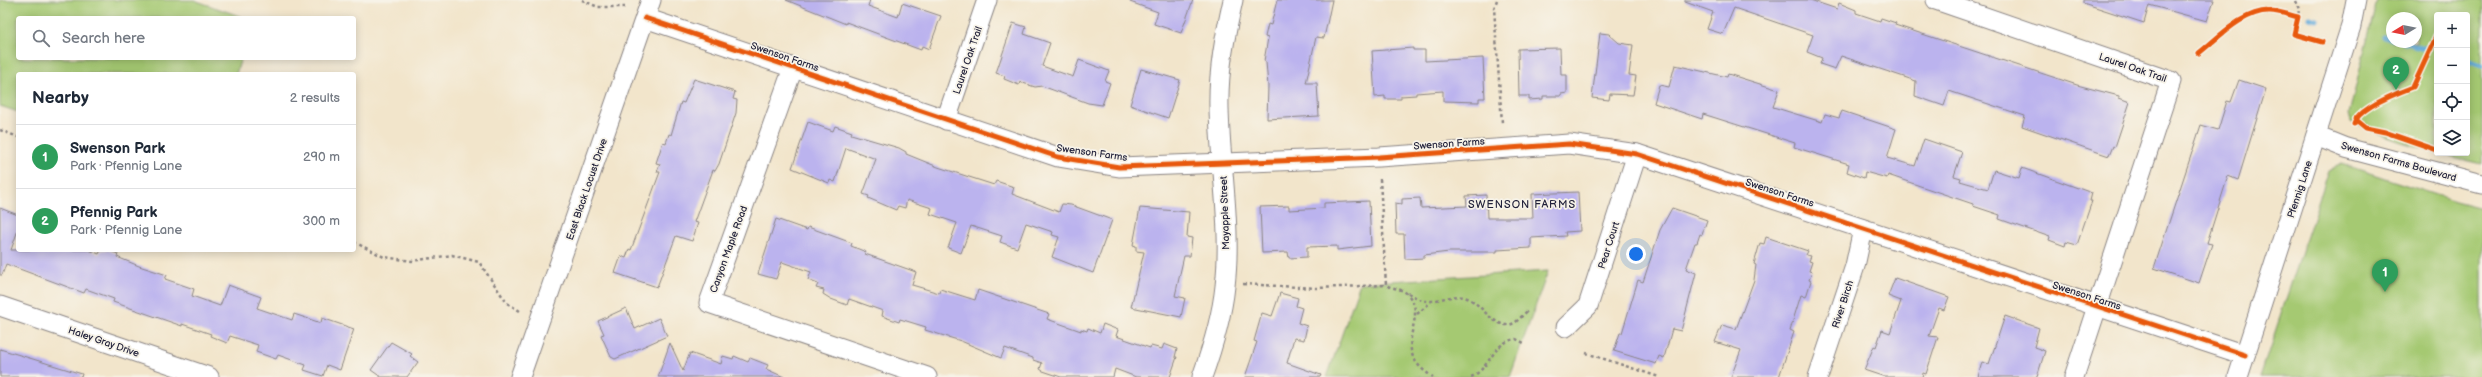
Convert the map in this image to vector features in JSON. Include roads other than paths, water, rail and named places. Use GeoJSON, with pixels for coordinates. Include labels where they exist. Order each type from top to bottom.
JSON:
{"type":"FeatureCollection","features":[{"type":"Feature","properties":{"kind":"street","name":"East Black Locust Drive"},"geometry":{"type":"LineString","coordinates":[[520,377],[651,0]]}},
{"type":"Feature","properties":{"kind":"street","name":"Laurel Oak Trail"},"geometry":{"type":"LineString","coordinates":[[946,120],[987,0]]}},
{"type":"Feature","properties":{"kind":"street","name":"Mayapple Street"},"geometry":{"type":"LineString","coordinates":[[1202,377],[1208,360],[1225,286],[1226,214],[1219,107],[1222,50],[1233,0]]}},
{"type":"Feature","properties":{"kind":"street","name":"Laurel Oak Trail"},"geometry":{"type":"LineString","coordinates":[[1936,0],[2171,81],[2096,307]]}},
{"type":"Feature","properties":{"kind":"street","name":"Pfennig Lane"},"geometry":{"type":"LineString","coordinates":[[2238,377],[2351,26],[2356,0]]}},
{"type":"Feature","properties":{"kind":"street","name":"Swenson Farms"},"geometry":{"type":"LineString","coordinates":[[645,18],[1058,157],[1119,167],[1379,157],[1569,144],[1637,154],[2245,356]]}},
{"type":"Feature","properties":{"kind":"street","name":"Canyon Maple Road"},"geometry":{"type":"LineString","coordinates":[[793,68],[709,303],[927,377]]}},
{"type":"Feature","properties":{"kind":"street","name":"Swenson Farms Boulevard"},"geometry":{"type":"LineString","coordinates":[[2316,136],[2353,150],[2482,184]]}},
{"type":"Feature","properties":{"kind":"street","name":"Pear Court"},"geometry":{"type":"LineString","coordinates":[[1566,328],[1588,306],[1637,154]]}},
{"type":"Feature","properties":{"kind":"street","name":"River Birch"},"geometry":{"type":"LineString","coordinates":[[1818,377],[1854,266],[1863,229]]}},
{"type":"Feature","properties":{"kind":"street","name":"Haley Gray Drive"},"geometry":{"type":"LineString","coordinates":[[0,306],[209,377]]}},
{"type":"Feature","properties":{"kind":"street"},"geometry":{"type":"LineString","coordinates":[[2074,377],[2096,307]]}},
{"type":"Feature","properties":{"kind":"waterway"},"geometry":{"type":"LineString","coordinates":[[2310,18],[2317,20]]}},
{"type":"Feature","properties":{"kind":"waterway"},"geometry":{"type":"LineString","coordinates":[[2470,62],[2482,66]]}},
{"type":"Feature","properties":{"kind":"place","name":"Pfennig Park"},"geometry":{"type":"Point","coordinates":[2396,90]}},
{"type":"Feature","properties":{"kind":"place","name":"Swenson Park"},"geometry":{"type":"Point","coordinates":[2385,292]}},
{"type":"Feature","properties":{"kind":"district","name":"SWENSON FARMS"},"geometry":{"type":"Point","coordinates":[1522,204]}}]}
